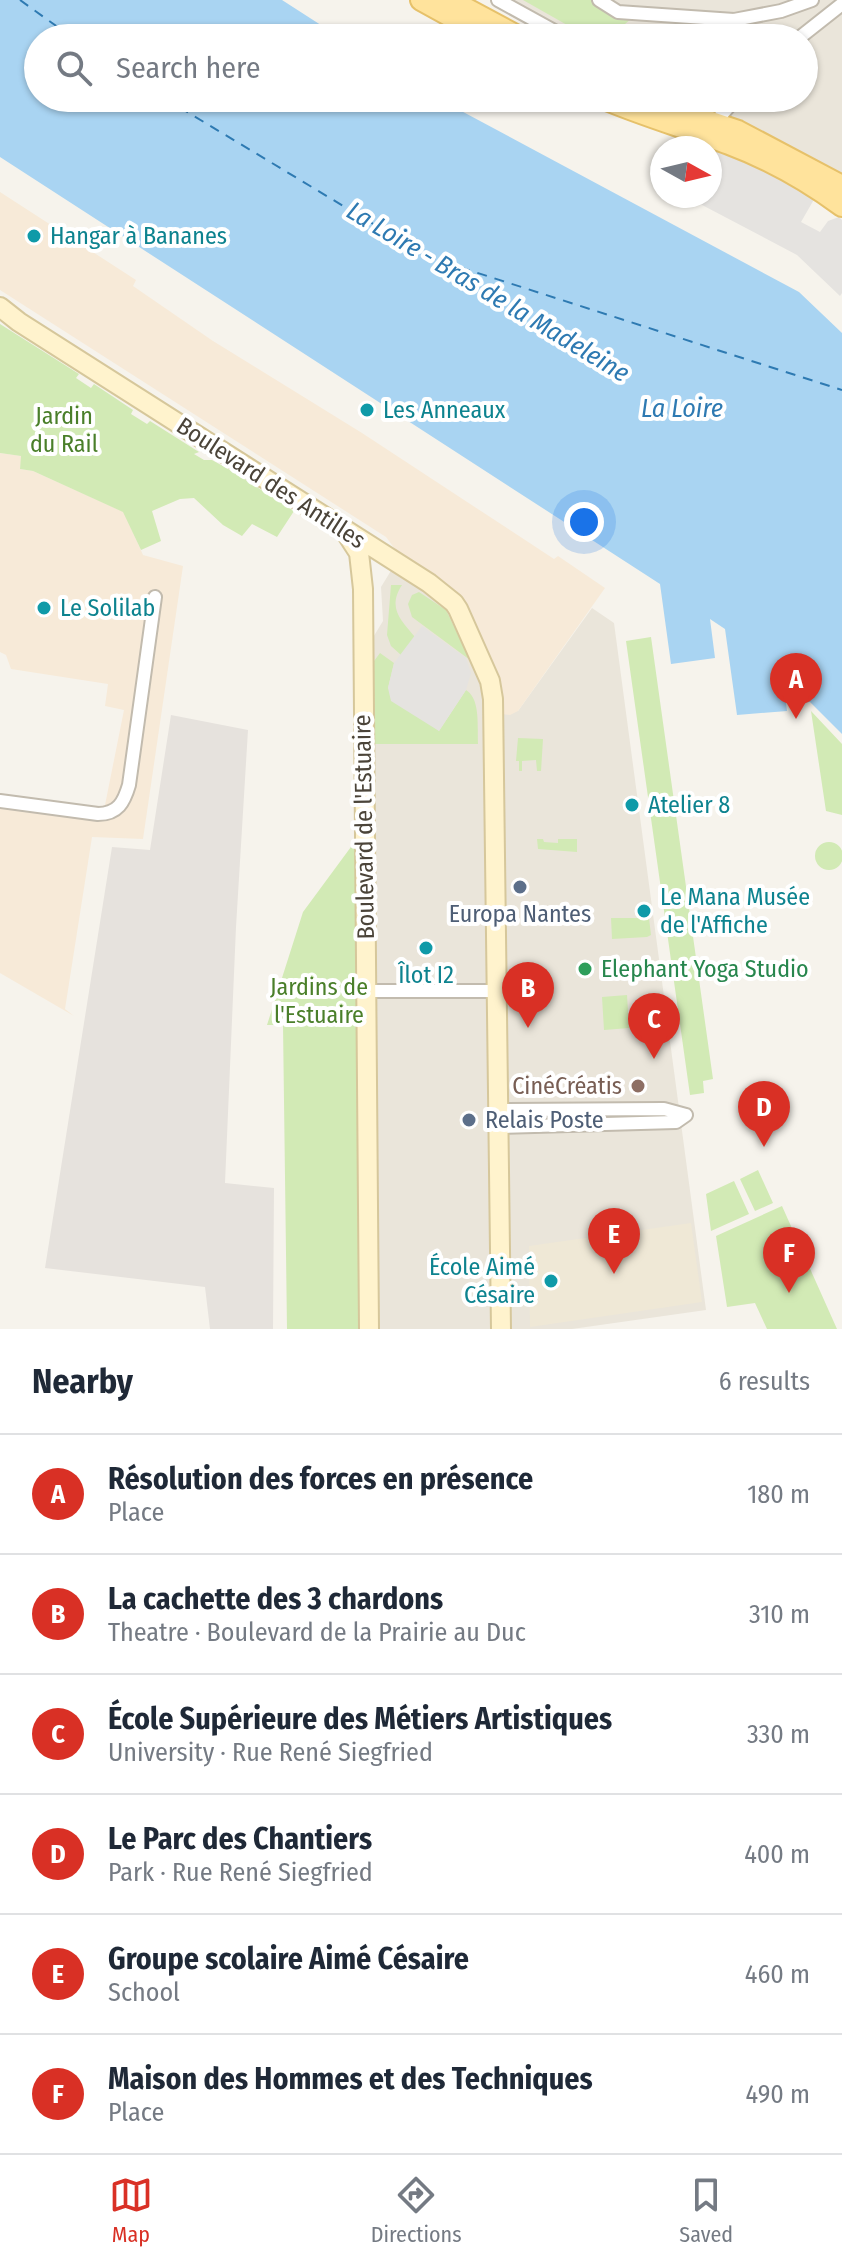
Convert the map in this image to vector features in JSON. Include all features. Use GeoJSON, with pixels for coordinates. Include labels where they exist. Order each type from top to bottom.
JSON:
{"type":"FeatureCollection","features":[{"type":"Feature","properties":{"kind":"main road"},"geometry":{"type":"LineString","coordinates":[[421,0],[465,24]]}},
{"type":"Feature","properties":{"kind":"main road"},"geometry":{"type":"LineString","coordinates":[[450,0],[495,24]]}},
{"type":"Feature","properties":{"kind":"main road"},"geometry":{"type":"LineString","coordinates":[[635,112],[709,129]]}},
{"type":"Feature","properties":{"kind":"main road"},"geometry":{"type":"LineString","coordinates":[[671,112],[774,164],[839,191]]}},
{"type":"Feature","properties":{"kind":"main road","name":"Boulevard des Antilles"},"geometry":{"type":"LineString","coordinates":[[0,307],[429,583],[454,603],[490,681],[493,699],[501,1329]]}},
{"type":"Feature","properties":{"kind":"main road","name":"Boulevard de l'Estuaire"},"geometry":{"type":"LineString","coordinates":[[337,525],[351,538],[359,553],[363,583],[369,1329]]}},
{"type":"Feature","properties":{"kind":"street"},"geometry":{"type":"LineString","coordinates":[[498,0],[542,24]]}},
{"type":"Feature","properties":{"kind":"street"},"geometry":{"type":"LineString","coordinates":[[599,0],[618,12],[734,20],[781,11],[812,0]]}},
{"type":"Feature","properties":{"kind":"street"},"geometry":{"type":"LineString","coordinates":[[817,24],[842,4]]}},
{"type":"Feature","properties":{"kind":"street"},"geometry":{"type":"LineString","coordinates":[[690,112],[709,129],[724,112]]}},
{"type":"Feature","properties":{"kind":"street"},"geometry":{"type":"LineString","coordinates":[[363,583],[377,556],[382,555]]}},
{"type":"Feature","properties":{"kind":"street"},"geometry":{"type":"LineString","coordinates":[[0,801],[98,814],[108,814],[119,807],[129,785],[155,597]]}},
{"type":"Feature","properties":{"kind":"street"},"geometry":{"type":"LineString","coordinates":[[365,991],[498,991]]}},
{"type":"Feature","properties":{"kind":"street"},"geometry":{"type":"LineString","coordinates":[[591,1108],[591,1124]]}},
{"type":"Feature","properties":{"kind":"street"},"geometry":{"type":"LineString","coordinates":[[591,1108],[652,1109],[675,1116],[653,1123],[591,1124],[499,1118],[591,1108]]}},
{"type":"Feature","properties":{"kind":"street"},"geometry":{"type":"LineString","coordinates":[[652,1109],[655,1115],[653,1123]]}},
{"type":"Feature","properties":{"kind":"shaded area"},"geometry":{"type":"Polygon","coordinates":[[[497,0],[842,0],[842,214],[722,141],[722,136],[714,136],[674,112],[818,112],[818,24],[539,24],[497,0]]]}},
{"type":"Feature","properties":{"kind":"shaded area"},"geometry":{"type":"Polygon","coordinates":[[[722,149],[816,196],[801,222],[820,232],[828,221],[839,217],[842,220],[840,296],[797,255],[708,208],[722,208],[722,149]]]}},
{"type":"Feature","properties":{"kind":"shaded area"},"geometry":{"type":"Polygon","coordinates":[[[0,192],[136,280],[133,286],[213,341],[362,433],[554,559],[558,556],[605,588],[518,711],[510,715],[501,714],[498,676],[464,602],[456,592],[400,556],[386,537],[0,290],[0,192]]]}},
{"type":"Feature","properties":{"kind":"shaded area"},"geometry":{"type":"Polygon","coordinates":[[[0,453],[22,456],[20,469],[33,471],[124,512],[143,555],[183,566],[143,839],[92,837],[65,1009],[74,1016],[0,973],[0,794],[94,808],[105,805],[124,710],[105,706],[108,684],[11,669],[6,655],[0,652],[0,453]]]}},
{"type":"Feature","properties":{"kind":"shaded area"},"geometry":{"type":"Polygon","coordinates":[[[400,556],[456,592],[464,601],[501,687],[518,711],[592,608],[614,623],[706,1310],[572,1329],[365,1329],[369,644],[383,621],[381,587],[400,556]]]}},
{"type":"Feature","properties":{"kind":"shaded area"},"geometry":{"type":"Polygon","coordinates":[[[422,626],[466,658],[471,673],[466,690],[439,731],[391,701],[388,688],[394,663],[422,626]]]}},
{"type":"Feature","properties":{"kind":"shaded area"},"geometry":{"type":"Polygon","coordinates":[[[171,715],[248,730],[225,1183],[274,1188],[273,1329],[210,1329],[205,1287],[45,1268],[112,847],[150,850],[171,715]]]}},
{"type":"Feature","properties":{"kind":"shaded area","name":"École Aimé Césaire"},"geometry":{"type":"Polygon","coordinates":[[[691,1223],[702,1302],[530,1327],[529,1246],[691,1223]]]}},
{"type":"Feature","properties":{"kind":"green space"},"geometry":{"type":"Polygon","coordinates":[[[523,0],[593,0],[616,17],[631,19],[625,24],[565,24],[523,0]]]}},
{"type":"Feature","properties":{"kind":"green space","name":"Jardin du Rail"},"geometry":{"type":"Polygon","coordinates":[[[0,324],[79,374],[76,378],[91,388],[94,384],[133,410],[131,414],[147,424],[150,421],[199,452],[194,454],[232,471],[294,511],[277,537],[252,524],[242,536],[223,525],[194,498],[180,499],[152,511],[161,541],[141,550],[123,512],[33,471],[20,469],[21,456],[0,453],[0,324]]]}},
{"type":"Feature","properties":{"kind":"green space"},"geometry":{"type":"Polygon","coordinates":[[[391,585],[402,585],[396,607],[415,637],[401,655],[391,646],[387,635],[391,585]]]}},
{"type":"Feature","properties":{"kind":"green space"},"geometry":{"type":"Polygon","coordinates":[[[419,592],[446,610],[470,660],[412,617],[408,604],[412,595],[419,592]]]}},
{"type":"Feature","properties":{"kind":"green space"},"geometry":{"type":"Polygon","coordinates":[[[651,637],[713,1079],[703,1081],[704,1093],[690,1095],[626,641],[651,637]]]}},
{"type":"Feature","properties":{"kind":"green space"},"geometry":{"type":"Polygon","coordinates":[[[380,653],[394,663],[388,688],[439,731],[466,690],[471,694],[477,714],[478,744],[371,744],[371,665],[380,653]]]}},
{"type":"Feature","properties":{"kind":"green space"},"geometry":{"type":"Polygon","coordinates":[[[811,711],[842,744],[842,815],[826,811],[811,711]]]}},
{"type":"Feature","properties":{"kind":"green space"},"geometry":{"type":"Polygon","coordinates":[[[518,738],[543,739],[541,771],[537,771],[536,760],[522,761],[522,771],[519,771],[519,761],[516,761],[518,738]]]}},
{"type":"Feature","properties":{"kind":"green space","name":"Jardins de l'Estuaire"},"geometry":{"type":"Polygon","coordinates":[[[359,836],[365,1329],[287,1329],[283,1025],[267,1025],[303,912],[359,836]]]}},
{"type":"Feature","properties":{"kind":"green space"},"geometry":{"type":"Polygon","coordinates":[[[537,839],[558,843],[558,839],[577,839],[577,852],[538,849],[537,839]]]}},
{"type":"Feature","properties":{"kind":"green space"},"geometry":{"type":"Polygon","coordinates":[[[829,842],[839,846],[843,856],[839,866],[829,870],[819,866],[815,856],[819,846],[829,842]]]}},
{"type":"Feature","properties":{"kind":"green space"},"geometry":{"type":"Polygon","coordinates":[[[611,918],[649,918],[651,935],[612,939],[611,918]]]}},
{"type":"Feature","properties":{"kind":"green space"},"geometry":{"type":"Polygon","coordinates":[[[627,995],[629,1028],[604,1030],[602,997],[627,995]]]}},
{"type":"Feature","properties":{"kind":"green space"},"geometry":{"type":"Polygon","coordinates":[[[758,1170],[773,1203],[755,1211],[740,1179],[758,1170]]]}},
{"type":"Feature","properties":{"kind":"green space"},"geometry":{"type":"Polygon","coordinates":[[[734,1181],[749,1214],[711,1231],[706,1194],[734,1181]]]}},
{"type":"Feature","properties":{"kind":"green space"},"geometry":{"type":"Polygon","coordinates":[[[782,1206],[837,1329],[767,1329],[755,1303],[727,1307],[716,1236],[782,1206]]]}},
{"type":"Feature","properties":{"kind":"water","name":"La Loire"},"geometry":{"type":"Polygon","coordinates":[[[0,0],[282,0],[319,24],[24,24],[24,112],[463,112],[799,292],[842,333],[842,734],[810,702],[789,700],[784,665],[781,666],[787,711],[737,715],[725,629],[710,619],[715,658],[671,664],[660,584],[0,157],[0,0]]]}},
{"type":"Feature","properties":{"kind":"ferry route"},"geometry":{"type":"LineString","coordinates":[[20,0],[53,24]]}},
{"type":"Feature","properties":{"kind":"ferry route"},"geometry":{"type":"LineString","coordinates":[[187,112],[428,257],[842,390]]}},
{"type":"Feature","properties":{"kind":"place","name":"Hangar à Bananes"},"geometry":{"type":"Point","coordinates":[34,236]}},
{"type":"Feature","properties":{"kind":"place","name":"Les Anneaux"},"geometry":{"type":"Point","coordinates":[367,410]}},
{"type":"Feature","properties":{"kind":"place","name":"Le Solilab"},"geometry":{"type":"Point","coordinates":[44,608]}},
{"type":"Feature","properties":{"kind":"place","name":"Résolution des forces en présence"},"geometry":{"type":"Point","coordinates":[796,719]}},
{"type":"Feature","properties":{"kind":"place","name":"Atelier 8"},"geometry":{"type":"Point","coordinates":[632,805]}},
{"type":"Feature","properties":{"kind":"place","name":"Europa Nantes"},"geometry":{"type":"Point","coordinates":[520,887]}},
{"type":"Feature","properties":{"kind":"place","name":"Le Mana Musée de l'Affiche"},"geometry":{"type":"Point","coordinates":[644,911]}},
{"type":"Feature","properties":{"kind":"place","name":"Îlot I2"},"geometry":{"type":"Point","coordinates":[426,948]}},
{"type":"Feature","properties":{"kind":"place","name":"Elephant Yoga Studio"},"geometry":{"type":"Point","coordinates":[585,969]}},
{"type":"Feature","properties":{"kind":"place","name":"La cachette des 3 chardons"},"geometry":{"type":"Point","coordinates":[528,1028]}},
{"type":"Feature","properties":{"kind":"place","name":"École Supérieure des Métiers Artistiques"},"geometry":{"type":"Point","coordinates":[654,1059]}},
{"type":"Feature","properties":{"kind":"place","name":"CinéCréatis"},"geometry":{"type":"Point","coordinates":[638,1086]}},
{"type":"Feature","properties":{"kind":"place","name":"Relais Poste"},"geometry":{"type":"Point","coordinates":[469,1120]}},
{"type":"Feature","properties":{"kind":"place","name":"Le Parc des Chantiers"},"geometry":{"type":"Point","coordinates":[764,1147]}},
{"type":"Feature","properties":{"kind":"place","name":"Groupe scolaire Aimé Césaire"},"geometry":{"type":"Point","coordinates":[614,1274]}},
{"type":"Feature","properties":{"kind":"place","name":"École Aimé Césaire"},"geometry":{"type":"Point","coordinates":[551,1281]}},
{"type":"Feature","properties":{"kind":"place","name":"Maison des Hommes et des Techniques"},"geometry":{"type":"Point","coordinates":[789,1293]}},
{"type":"Feature","properties":{"kind":"water label","name":"La Loire - Bras de la Madeleine"},"geometry":{"type":"Point","coordinates":[488,292]}}]}
